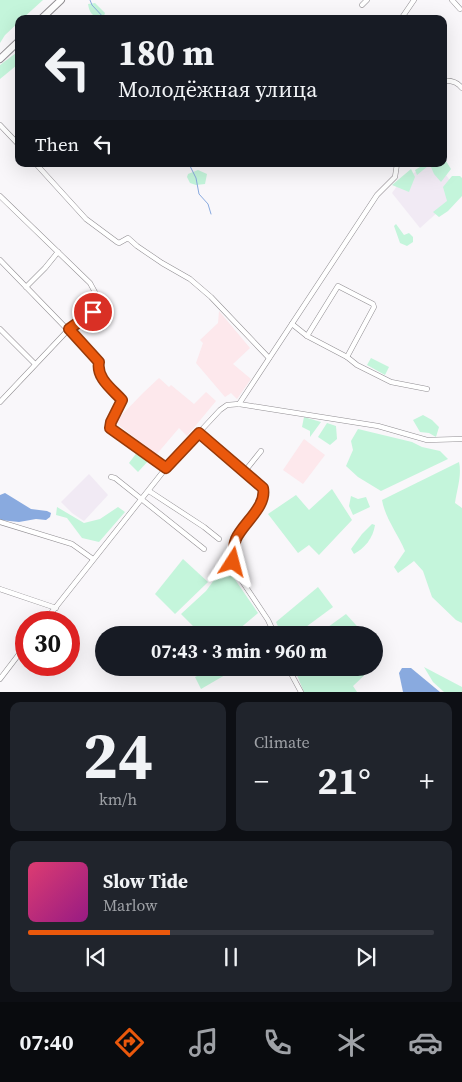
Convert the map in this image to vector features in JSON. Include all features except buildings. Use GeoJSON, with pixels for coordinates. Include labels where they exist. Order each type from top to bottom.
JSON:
{"type":"FeatureCollection","features":[{"type":"Feature","properties":{"kind":"highway"},"geometry":{"type":"LineString","coordinates":[[45,15],[61,0]]}},
{"type":"Feature","properties":{"kind":"highway"},"geometry":{"type":"LineString","coordinates":[[0,59],[15,45]]}},
{"type":"Feature","properties":{"kind":"street"},"geometry":{"type":"LineString","coordinates":[[362,5],[367,0]]}},
{"type":"Feature","properties":{"kind":"street"},"geometry":{"type":"LineString","coordinates":[[404,15],[414,0]]}},
{"type":"Feature","properties":{"kind":"street"},"geometry":{"type":"LineString","coordinates":[[452,0],[461,9]]}},
{"type":"Feature","properties":{"kind":"street"},"geometry":{"type":"LineString","coordinates":[[460,0],[461,9]]}},
{"type":"Feature","properties":{"kind":"street"},"geometry":{"type":"LineString","coordinates":[[447,81],[460,81],[462,88]]}},
{"type":"Feature","properties":{"kind":"street"},"geometry":{"type":"LineString","coordinates":[[0,125],[15,141]]}},
{"type":"Feature","properties":{"kind":"street"},"geometry":{"type":"LineString","coordinates":[[39,167],[86,219],[119,243],[128,238],[164,265],[190,279],[211,296],[269,358]]}},
{"type":"Feature","properties":{"kind":"street"},"geometry":{"type":"LineString","coordinates":[[239,404],[377,195],[394,177],[396,167]]}},
{"type":"Feature","properties":{"kind":"street"},"geometry":{"type":"LineString","coordinates":[[0,196],[90,283],[96,294],[106,303],[69,329],[0,401]]}},
{"type":"Feature","properties":{"kind":"street"},"geometry":{"type":"LineString","coordinates":[[26,287],[46,268],[58,252]]}},
{"type":"Feature","properties":{"kind":"street"},"geometry":{"type":"LineString","coordinates":[[0,260],[99,362],[98,369],[102,378],[122,400],[110,428],[166,468]]}},
{"type":"Feature","properties":{"kind":"street"},"geometry":{"type":"LineString","coordinates":[[307,336],[338,286],[373,304],[374,307],[347,357]]}},
{"type":"Feature","properties":{"kind":"street"},"geometry":{"type":"LineString","coordinates":[[292,324],[307,336],[391,382],[427,389]]}},
{"type":"Feature","properties":{"kind":"street"},"geometry":{"type":"LineString","coordinates":[[0,330],[35,364]]}},
{"type":"Feature","properties":{"kind":"street"},"geometry":{"type":"LineString","coordinates":[[53,611],[166,468],[220,410],[227,405],[239,404],[378,426],[427,440],[462,439]]}},
{"type":"Feature","properties":{"kind":"street"},"geometry":{"type":"LineString","coordinates":[[199,433],[263,488],[264,496],[260,505],[235,542],[233,562],[238,576],[271,626]]}},
{"type":"Feature","properties":{"kind":"street"},"geometry":{"type":"LineString","coordinates":[[244,471],[261,451]]}},
{"type":"Feature","properties":{"kind":"street"},"geometry":{"type":"LineString","coordinates":[[111,477],[115,478],[204,549]]}},
{"type":"Feature","properties":{"kind":"street"},"geometry":{"type":"LineString","coordinates":[[148,491],[204,527],[219,539]]}},
{"type":"Feature","properties":{"kind":"street"},"geometry":{"type":"LineString","coordinates":[[0,522],[72,544],[93,559]]}},
{"type":"Feature","properties":{"kind":"street"},"geometry":{"type":"LineString","coordinates":[[0,590],[56,608]]}},
{"type":"Feature","properties":{"kind":"street"},"geometry":{"type":"LineString","coordinates":[[0,679],[15,660]]}},
{"type":"Feature","properties":{"kind":"street"},"geometry":{"type":"LineString","coordinates":[[292,676],[301,692]]}},
{"type":"Feature","properties":{"kind":"shaded area"},"geometry":{"type":"Polygon","coordinates":[[[423,167],[440,167],[459,193],[420,228],[392,193],[400,182],[423,167]]]}},
{"type":"Feature","properties":{"kind":"shaded area"},"geometry":{"type":"Polygon","coordinates":[[[219,311],[250,348],[233,364],[251,379],[237,399],[231,393],[225,397],[196,363],[203,343],[200,340],[218,323],[219,311]]]}},
{"type":"Feature","properties":{"kind":"shaded area"},"geometry":{"type":"Polygon","coordinates":[[[159,378],[169,387],[171,385],[194,404],[206,392],[216,401],[187,436],[179,428],[156,455],[115,422],[159,378]]]}},
{"type":"Feature","properties":{"kind":"shaded area"},"geometry":{"type":"Polygon","coordinates":[[[304,439],[325,455],[303,484],[283,470],[304,439]]]}},
{"type":"Feature","properties":{"kind":"shaded area"},"geometry":{"type":"Polygon","coordinates":[[[89,474],[108,495],[84,521],[61,502],[89,474]]]}},
{"type":"Feature","properties":{"kind":"green space"},"geometry":{"type":"Polygon","coordinates":[[[0,0],[43,0],[26,15],[15,15],[15,26],[0,43],[0,0]]]}},
{"type":"Feature","properties":{"kind":"green space"},"geometry":{"type":"Polygon","coordinates":[[[95,3],[105,13],[104,15],[93,15],[88,4],[95,3]]]}},
{"type":"Feature","properties":{"kind":"green space"},"geometry":{"type":"Polygon","coordinates":[[[15,54],[15,67],[0,79],[0,65],[15,54]]]}},
{"type":"Feature","properties":{"kind":"green space"},"geometry":{"type":"Polygon","coordinates":[[[447,163],[451,169],[441,182],[431,167],[447,167],[447,163]]]}},
{"type":"Feature","properties":{"kind":"green space"},"geometry":{"type":"Polygon","coordinates":[[[420,167],[427,167],[417,175],[415,170],[420,167]]]}},
{"type":"Feature","properties":{"kind":"green space"},"geometry":{"type":"Polygon","coordinates":[[[411,169],[415,177],[409,192],[392,185],[411,169]]]}},
{"type":"Feature","properties":{"kind":"green space"},"geometry":{"type":"Polygon","coordinates":[[[198,170],[207,174],[205,184],[196,185],[190,183],[187,177],[188,174],[198,170]]]}},
{"type":"Feature","properties":{"kind":"green space"},"geometry":{"type":"Polygon","coordinates":[[[452,176],[460,176],[462,178],[462,196],[448,211],[439,217],[433,212],[447,201],[443,187],[452,176]]]}},
{"type":"Feature","properties":{"kind":"green space"},"geometry":{"type":"Polygon","coordinates":[[[396,224],[404,235],[409,233],[413,237],[413,242],[407,246],[400,243],[394,226],[396,224]]]}},
{"type":"Feature","properties":{"kind":"green space"},"geometry":{"type":"Polygon","coordinates":[[[371,358],[389,367],[385,375],[367,365],[371,358]]]}},
{"type":"Feature","properties":{"kind":"green space"},"geometry":{"type":"Polygon","coordinates":[[[423,415],[439,427],[436,437],[429,433],[420,432],[413,420],[423,415]]]}},
{"type":"Feature","properties":{"kind":"green space"},"geometry":{"type":"Polygon","coordinates":[[[304,417],[321,422],[310,437],[310,431],[302,427],[304,417]]]}},
{"type":"Feature","properties":{"kind":"green space"},"geometry":{"type":"Polygon","coordinates":[[[327,423],[336,426],[337,439],[330,445],[318,437],[327,423]]]}},
{"type":"Feature","properties":{"kind":"green space"},"geometry":{"type":"Polygon","coordinates":[[[358,429],[440,451],[448,459],[381,491],[358,477],[346,466],[353,450],[351,441],[358,429]]]}},
{"type":"Feature","properties":{"kind":"green space"},"geometry":{"type":"Polygon","coordinates":[[[138,451],[149,460],[138,472],[129,463],[138,451]]]}},
{"type":"Feature","properties":{"kind":"green space"},"geometry":{"type":"Polygon","coordinates":[[[459,462],[460,477],[455,503],[462,508],[462,623],[456,620],[432,597],[423,571],[414,561],[398,573],[394,567],[405,551],[389,520],[382,500],[459,462]]]}},
{"type":"Feature","properties":{"kind":"green space"},"geometry":{"type":"Polygon","coordinates":[[[332,489],[352,520],[319,555],[309,545],[298,553],[268,514],[296,495],[309,510],[332,489]]]}},
{"type":"Feature","properties":{"kind":"green space"},"geometry":{"type":"Polygon","coordinates":[[[351,496],[358,499],[366,497],[370,507],[353,515],[349,506],[351,496]]]}},
{"type":"Feature","properties":{"kind":"green space"},"geometry":{"type":"Polygon","coordinates":[[[57,507],[84,523],[100,519],[118,507],[125,512],[99,542],[82,538],[67,518],[56,515],[57,507]]]}},
{"type":"Feature","properties":{"kind":"green space"},"geometry":{"type":"Polygon","coordinates":[[[372,524],[375,525],[370,538],[362,549],[354,554],[351,549],[372,524]]]}},
{"type":"Feature","properties":{"kind":"green space"},"geometry":{"type":"Polygon","coordinates":[[[183,559],[208,582],[175,614],[155,594],[183,559]]]}},
{"type":"Feature","properties":{"kind":"green space"},"geometry":{"type":"Polygon","coordinates":[[[225,565],[258,613],[243,626],[193,626],[181,614],[206,591],[225,565]]]}},
{"type":"Feature","properties":{"kind":"green space"},"geometry":{"type":"Polygon","coordinates":[[[318,587],[333,607],[307,626],[278,626],[276,622],[318,587]]]}},
{"type":"Feature","properties":{"kind":"green space"},"geometry":{"type":"Polygon","coordinates":[[[346,614],[357,626],[329,626],[346,614]]]}},
{"type":"Feature","properties":{"kind":"green space"},"geometry":{"type":"Polygon","coordinates":[[[424,667],[462,687],[462,692],[444,692],[433,682],[424,667]]]}},
{"type":"Feature","properties":{"kind":"green space"},"geometry":{"type":"Polygon","coordinates":[[[197,676],[223,676],[201,689],[195,677],[197,676]]]}},
{"type":"Feature","properties":{"kind":"green space"},"geometry":{"type":"Polygon","coordinates":[[[297,676],[364,676],[353,686],[357,692],[304,692],[297,676]]]}},
{"type":"Feature","properties":{"kind":"water"},"geometry":{"type":"Polygon","coordinates":[[[5,493],[31,509],[51,513],[50,517],[46,520],[36,519],[19,522],[0,520],[0,495],[5,493]]]}},
{"type":"Feature","properties":{"kind":"water"},"geometry":{"type":"Polygon","coordinates":[[[402,668],[411,668],[440,692],[403,692],[399,673],[402,668]]]}},
{"type":"Feature","properties":{"kind":"waterway"},"geometry":{"type":"LineString","coordinates":[[90,0],[101,15]]}},
{"type":"Feature","properties":{"kind":"waterway"},"geometry":{"type":"LineString","coordinates":[[190,167],[196,178],[199,194],[208,204],[211,214]]}},
{"type":"Feature","properties":{"kind":"route"},"geometry":{"type":"LineString","coordinates":[[93,312],[69,329],[99,362],[98,369],[102,378],[122,400],[110,428],[166,468],[199,433],[263,488],[264,496],[260,505],[236,538],[233,562]]}}]}
